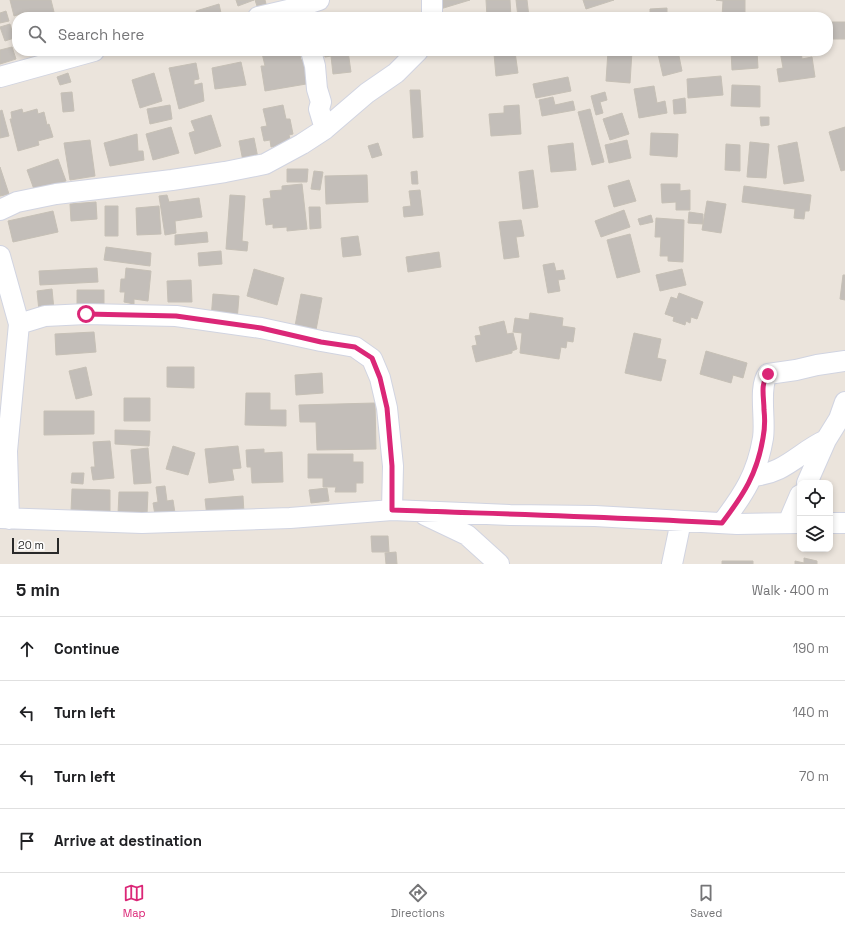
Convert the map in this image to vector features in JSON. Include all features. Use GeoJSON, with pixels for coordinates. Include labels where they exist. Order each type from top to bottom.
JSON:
{"type":"FeatureCollection","features":[{"type":"Feature","properties":{"kind":"street"},"geometry":{"type":"LineString","coordinates":[[296,12],[320,0]]}},
{"type":"Feature","properties":{"kind":"street"},"geometry":{"type":"LineString","coordinates":[[432,0],[432,12]]}},
{"type":"Feature","properties":{"kind":"street"},"geometry":{"type":"LineString","coordinates":[[0,77],[76,56]]}},
{"type":"Feature","properties":{"kind":"street"},"geometry":{"type":"LineString","coordinates":[[312,56],[317,88],[321,102],[319,109],[325,129]]}},
{"type":"Feature","properties":{"kind":"street"},"geometry":{"type":"LineString","coordinates":[[0,210],[17,202],[56,194],[172,180],[265,164],[302,144],[325,129],[367,93],[396,73],[413,56]]}},
{"type":"Feature","properties":{"kind":"street"},"geometry":{"type":"LineString","coordinates":[[0,256],[20,324],[7,452],[4,518],[142,523],[290,518],[392,510],[510,515],[595,516],[722,523],[794,523],[797,509]]}},
{"type":"Feature","properties":{"kind":"street"},"geometry":{"type":"LineString","coordinates":[[20,324],[45,316],[131,314],[176,316],[261,328],[321,342],[355,347],[372,358],[380,378],[387,408],[392,466],[392,510]]}},
{"type":"Feature","properties":{"kind":"street"},"geometry":{"type":"LineString","coordinates":[[722,523],[741,497],[752,476],[763,438],[765,423],[763,387],[765,378],[768,374],[845,361]]}},
{"type":"Feature","properties":{"kind":"street"},"geometry":{"type":"LineString","coordinates":[[808,480],[826,440],[839,419],[845,402]]}},
{"type":"Feature","properties":{"kind":"street"},"geometry":{"type":"LineString","coordinates":[[752,476],[764,475],[786,466],[810,447],[826,440]]}},
{"type":"Feature","properties":{"kind":"street"},"geometry":{"type":"LineString","coordinates":[[416,511],[467,535],[499,564]]}},
{"type":"Feature","properties":{"kind":"street"},"geometry":{"type":"LineString","coordinates":[[672,564],[680,520]]}},
{"type":"Feature","properties":{"kind":"street"},"geometry":{"type":"LineString","coordinates":[[833,523],[845,523]]}},
{"type":"Feature","properties":{"kind":"building"},"geometry":{"type":"Polygon","coordinates":[[[10,0],[51,0],[54,12],[27,12],[13,12],[10,0]]]}},
{"type":"Feature","properties":{"kind":"building"},"geometry":{"type":"Polygon","coordinates":[[[236,0],[254,0],[238,6],[236,0]]]}},
{"type":"Feature","properties":{"kind":"building"},"geometry":{"type":"Polygon","coordinates":[[[255,0],[265,0],[266,4],[257,6],[255,0]]]}},
{"type":"Feature","properties":{"kind":"building"},"geometry":{"type":"Polygon","coordinates":[[[434,0],[470,0],[437,10],[434,0]]]}},
{"type":"Feature","properties":{"kind":"building"},"geometry":{"type":"Polygon","coordinates":[[[486,0],[510,0],[511,12],[487,12],[486,0]]]}},
{"type":"Feature","properties":{"kind":"building"},"geometry":{"type":"Polygon","coordinates":[[[516,0],[527,0],[528,12],[517,12],[516,0]]]}},
{"type":"Feature","properties":{"kind":"building"},"geometry":{"type":"Polygon","coordinates":[[[583,0],[614,0],[586,9],[583,0]]]}},
{"type":"Feature","properties":{"kind":"building"},"geometry":{"type":"Polygon","coordinates":[[[716,0],[745,0],[745,12],[722,12],[723,1],[716,0]]]}},
{"type":"Feature","properties":{"kind":"building"},"geometry":{"type":"Polygon","coordinates":[[[219,4],[221,12],[196,12],[219,4]]]}},
{"type":"Feature","properties":{"kind":"building"},"geometry":{"type":"Polygon","coordinates":[[[667,8],[667,12],[650,12],[650,9],[667,8]]]}},
{"type":"Feature","properties":{"kind":"building"},"geometry":{"type":"Polygon","coordinates":[[[6,11],[9,21],[0,23],[0,13],[6,11]]]}},
{"type":"Feature","properties":{"kind":"building"},"geometry":{"type":"Polygon","coordinates":[[[833,22],[845,22],[845,39],[833,39],[833,22]]]}},
{"type":"Feature","properties":{"kind":"building"},"geometry":{"type":"Polygon","coordinates":[[[10,24],[12,39],[5,41],[0,27],[10,24]]]}},
{"type":"Feature","properties":{"kind":"building"},"geometry":{"type":"Polygon","coordinates":[[[12,47],[12,56],[15,56],[16,59],[0,64],[0,50],[12,47]]]}},
{"type":"Feature","properties":{"kind":"building"},"geometry":{"type":"Polygon","coordinates":[[[263,56],[300,56],[301,60],[307,59],[312,83],[265,91],[261,66],[265,66],[263,56]]]}},
{"type":"Feature","properties":{"kind":"building"},"geometry":{"type":"Polygon","coordinates":[[[331,56],[349,56],[351,72],[333,74],[331,56]]]}},
{"type":"Feature","properties":{"kind":"building"},"geometry":{"type":"Polygon","coordinates":[[[494,56],[516,56],[518,73],[496,76],[494,56]]]}},
{"type":"Feature","properties":{"kind":"building"},"geometry":{"type":"Polygon","coordinates":[[[608,56],[632,56],[630,83],[606,81],[608,56]]]}},
{"type":"Feature","properties":{"kind":"building"},"geometry":{"type":"Polygon","coordinates":[[[658,56],[679,56],[682,71],[663,76],[658,56]]]}},
{"type":"Feature","properties":{"kind":"building"},"geometry":{"type":"Polygon","coordinates":[[[731,56],[757,56],[758,68],[732,70],[731,56]]]}},
{"type":"Feature","properties":{"kind":"building"},"geometry":{"type":"Polygon","coordinates":[[[781,56],[802,56],[802,59],[812,57],[815,77],[779,82],[777,69],[783,68],[781,56]]]}},
{"type":"Feature","properties":{"kind":"building"},"geometry":{"type":"Polygon","coordinates":[[[241,62],[246,85],[215,89],[212,68],[241,62]]]}},
{"type":"Feature","properties":{"kind":"building"},"geometry":{"type":"Polygon","coordinates":[[[196,63],[199,79],[194,80],[194,85],[202,83],[204,101],[179,109],[169,68],[196,63]]]}},
{"type":"Feature","properties":{"kind":"building"},"geometry":{"type":"Polygon","coordinates":[[[68,73],[71,82],[60,85],[57,77],[68,73]]]}},
{"type":"Feature","properties":{"kind":"building"},"geometry":{"type":"Polygon","coordinates":[[[154,73],[162,101],[140,108],[132,80],[154,73]]]}},
{"type":"Feature","properties":{"kind":"building"},"geometry":{"type":"Polygon","coordinates":[[[721,76],[723,95],[688,98],[687,79],[721,76]]]}},
{"type":"Feature","properties":{"kind":"building"},"geometry":{"type":"Polygon","coordinates":[[[568,77],[571,91],[536,98],[533,84],[568,77]]]}},
{"type":"Feature","properties":{"kind":"building"},"geometry":{"type":"Polygon","coordinates":[[[732,85],[760,86],[760,107],[731,106],[732,85]]]}},
{"type":"Feature","properties":{"kind":"building"},"geometry":{"type":"Polygon","coordinates":[[[654,86],[657,103],[665,101],[667,113],[639,118],[634,89],[654,86]]]}},
{"type":"Feature","properties":{"kind":"building"},"geometry":{"type":"Polygon","coordinates":[[[410,90],[420,90],[423,137],[413,138],[410,90]]]}},
{"type":"Feature","properties":{"kind":"building"},"geometry":{"type":"Polygon","coordinates":[[[72,92],[74,111],[63,112],[61,93],[72,92]]]}},
{"type":"Feature","properties":{"kind":"building"},"geometry":{"type":"Polygon","coordinates":[[[605,92],[607,100],[600,102],[603,113],[596,115],[591,96],[605,92]]]}},
{"type":"Feature","properties":{"kind":"building"},"geometry":{"type":"Polygon","coordinates":[[[553,97],[555,105],[573,101],[575,110],[542,116],[539,100],[553,97]]]}},
{"type":"Feature","properties":{"kind":"building"},"geometry":{"type":"Polygon","coordinates":[[[685,98],[686,113],[674,114],[673,100],[685,98]]]}},
{"type":"Feature","properties":{"kind":"building"},"geometry":{"type":"Polygon","coordinates":[[[170,105],[172,119],[150,124],[147,109],[170,105]]]}},
{"type":"Feature","properties":{"kind":"building"},"geometry":{"type":"Polygon","coordinates":[[[283,105],[286,119],[290,119],[293,134],[289,135],[291,143],[271,147],[270,140],[264,141],[261,127],[267,126],[263,109],[283,105]]]}},
{"type":"Feature","properties":{"kind":"building"},"geometry":{"type":"Polygon","coordinates":[[[519,105],[521,134],[491,136],[489,114],[504,113],[504,106],[519,105]]]}},
{"type":"Feature","properties":{"kind":"building"},"geometry":{"type":"Polygon","coordinates":[[[22,109],[23,113],[37,109],[38,114],[44,112],[47,125],[49,124],[53,137],[38,141],[39,145],[18,151],[10,119],[12,119],[11,112],[22,109]]]}},
{"type":"Feature","properties":{"kind":"building"},"geometry":{"type":"Polygon","coordinates":[[[590,109],[604,162],[592,165],[578,112],[590,109]]]}},
{"type":"Feature","properties":{"kind":"building"},"geometry":{"type":"Polygon","coordinates":[[[2,110],[9,136],[0,138],[0,111],[2,110]]]}},
{"type":"Feature","properties":{"kind":"building"},"geometry":{"type":"Polygon","coordinates":[[[622,113],[629,134],[610,140],[603,119],[622,113]]]}},
{"type":"Feature","properties":{"kind":"building"},"geometry":{"type":"Polygon","coordinates":[[[211,115],[221,146],[195,154],[189,133],[195,131],[191,121],[211,115]]]}},
{"type":"Feature","properties":{"kind":"building"},"geometry":{"type":"Polygon","coordinates":[[[760,117],[769,117],[769,125],[761,126],[760,117]]]}},
{"type":"Feature","properties":{"kind":"building"},"geometry":{"type":"Polygon","coordinates":[[[171,127],[179,153],[153,160],[146,134],[171,127]]]}},
{"type":"Feature","properties":{"kind":"building"},"geometry":{"type":"Polygon","coordinates":[[[845,127],[845,170],[841,171],[829,132],[845,127]]]}},
{"type":"Feature","properties":{"kind":"building"},"geometry":{"type":"Polygon","coordinates":[[[651,133],[678,134],[677,157],[650,155],[651,133]]]}},
{"type":"Feature","properties":{"kind":"building"},"geometry":{"type":"Polygon","coordinates":[[[137,134],[138,151],[143,151],[144,160],[110,166],[104,143],[137,134]]]}},
{"type":"Feature","properties":{"kind":"building"},"geometry":{"type":"Polygon","coordinates":[[[254,138],[258,158],[243,161],[239,141],[254,138]]]}},
{"type":"Feature","properties":{"kind":"building"},"geometry":{"type":"Polygon","coordinates":[[[90,140],[95,176],[70,180],[64,143],[90,140]]]}},
{"type":"Feature","properties":{"kind":"building"},"geometry":{"type":"Polygon","coordinates":[[[627,140],[631,158],[609,163],[605,145],[627,140]]]}},
{"type":"Feature","properties":{"kind":"building"},"geometry":{"type":"Polygon","coordinates":[[[750,142],[769,144],[766,178],[747,177],[750,142]]]}},
{"type":"Feature","properties":{"kind":"building"},"geometry":{"type":"Polygon","coordinates":[[[797,142],[804,181],[784,184],[778,146],[797,142]]]}},
{"type":"Feature","properties":{"kind":"building"},"geometry":{"type":"Polygon","coordinates":[[[378,143],[382,155],[372,158],[368,146],[378,143]]]}},
{"type":"Feature","properties":{"kind":"building"},"geometry":{"type":"Polygon","coordinates":[[[573,143],[576,170],[551,172],[548,146],[573,143]]]}},
{"type":"Feature","properties":{"kind":"building"},"geometry":{"type":"Polygon","coordinates":[[[726,144],[740,145],[740,171],[725,170],[726,144]]]}},
{"type":"Feature","properties":{"kind":"building"},"geometry":{"type":"Polygon","coordinates":[[[58,159],[66,181],[35,192],[27,170],[58,159]]]}},
{"type":"Feature","properties":{"kind":"building"},"geometry":{"type":"Polygon","coordinates":[[[0,167],[9,194],[0,196],[0,167]]]}},
{"type":"Feature","properties":{"kind":"building"},"geometry":{"type":"Polygon","coordinates":[[[287,169],[308,169],[307,182],[287,182],[287,169]]]}},
{"type":"Feature","properties":{"kind":"building"},"geometry":{"type":"Polygon","coordinates":[[[533,170],[538,207],[523,209],[519,172],[533,170]]]}},
{"type":"Feature","properties":{"kind":"building"},"geometry":{"type":"Polygon","coordinates":[[[314,171],[323,172],[320,190],[311,189],[314,171]]]}},
{"type":"Feature","properties":{"kind":"building"},"geometry":{"type":"Polygon","coordinates":[[[417,171],[418,184],[412,184],[411,172],[417,171]]]}},
{"type":"Feature","properties":{"kind":"building"},"geometry":{"type":"Polygon","coordinates":[[[367,175],[368,202],[326,204],[325,176],[367,175]]]}},
{"type":"Feature","properties":{"kind":"building"},"geometry":{"type":"Polygon","coordinates":[[[629,180],[636,201],[614,207],[608,186],[629,180]]]}},
{"type":"Feature","properties":{"kind":"building"},"geometry":{"type":"Polygon","coordinates":[[[302,184],[307,229],[287,231],[287,227],[273,228],[273,224],[266,225],[263,199],[271,198],[270,191],[282,190],[282,186],[302,184]]]}},
{"type":"Feature","properties":{"kind":"building"},"geometry":{"type":"Polygon","coordinates":[[[661,184],[680,184],[680,191],[690,190],[690,210],[676,210],[676,202],[662,203],[661,184]]]}},
{"type":"Feature","properties":{"kind":"building"},"geometry":{"type":"Polygon","coordinates":[[[744,186],[811,195],[809,211],[805,211],[804,219],[794,218],[795,209],[742,202],[744,186]]]}},
{"type":"Feature","properties":{"kind":"building"},"geometry":{"type":"Polygon","coordinates":[[[420,190],[423,215],[404,217],[403,207],[411,206],[409,191],[420,190]]]}},
{"type":"Feature","properties":{"kind":"building"},"geometry":{"type":"Polygon","coordinates":[[[167,195],[169,202],[199,198],[202,217],[175,221],[176,233],[165,235],[159,196],[167,195]]]}},
{"type":"Feature","properties":{"kind":"building"},"geometry":{"type":"Polygon","coordinates":[[[230,195],[245,196],[242,241],[248,242],[247,251],[226,249],[230,195]]]}},
{"type":"Feature","properties":{"kind":"building"},"geometry":{"type":"Polygon","coordinates":[[[707,201],[726,204],[721,233],[702,230],[707,201]]]}},
{"type":"Feature","properties":{"kind":"building"},"geometry":{"type":"Polygon","coordinates":[[[96,202],[97,219],[71,221],[70,204],[96,202]]]}},
{"type":"Feature","properties":{"kind":"building"},"geometry":{"type":"Polygon","coordinates":[[[105,206],[118,206],[118,236],[105,236],[105,206]]]}},
{"type":"Feature","properties":{"kind":"building"},"geometry":{"type":"Polygon","coordinates":[[[159,206],[161,234],[137,235],[136,208],[159,206]]]}},
{"type":"Feature","properties":{"kind":"building"},"geometry":{"type":"Polygon","coordinates":[[[309,207],[320,207],[321,228],[310,229],[309,207]]]}},
{"type":"Feature","properties":{"kind":"building"},"geometry":{"type":"Polygon","coordinates":[[[624,210],[630,227],[601,237],[595,221],[624,210]]]}},
{"type":"Feature","properties":{"kind":"building"},"geometry":{"type":"Polygon","coordinates":[[[53,211],[58,232],[13,242],[8,221],[53,211]]]}},
{"type":"Feature","properties":{"kind":"building"},"geometry":{"type":"Polygon","coordinates":[[[689,212],[703,214],[703,224],[688,223],[689,212]]]}},
{"type":"Feature","properties":{"kind":"building"},"geometry":{"type":"Polygon","coordinates":[[[651,215],[653,222],[640,225],[638,219],[651,215]]]}},
{"type":"Feature","properties":{"kind":"building"},"geometry":{"type":"Polygon","coordinates":[[[656,218],[684,220],[683,262],[668,261],[668,256],[660,256],[661,237],[655,237],[656,218]]]}},
{"type":"Feature","properties":{"kind":"building"},"geometry":{"type":"Polygon","coordinates":[[[521,220],[524,236],[516,237],[519,257],[504,259],[499,222],[521,220]]]}},
{"type":"Feature","properties":{"kind":"building"},"geometry":{"type":"Polygon","coordinates":[[[207,232],[208,242],[175,245],[175,235],[207,232]]]}},
{"type":"Feature","properties":{"kind":"building"},"geometry":{"type":"Polygon","coordinates":[[[630,234],[640,272],[617,278],[607,240],[630,234]]]}},
{"type":"Feature","properties":{"kind":"building"},"geometry":{"type":"Polygon","coordinates":[[[358,236],[361,255],[343,257],[341,238],[358,236]]]}},
{"type":"Feature","properties":{"kind":"building"},"geometry":{"type":"Polygon","coordinates":[[[106,247],[151,253],[150,266],[104,260],[106,247]]]}},
{"type":"Feature","properties":{"kind":"building"},"geometry":{"type":"Polygon","coordinates":[[[221,251],[222,264],[199,266],[198,253],[221,251]]]}},
{"type":"Feature","properties":{"kind":"building"},"geometry":{"type":"Polygon","coordinates":[[[439,252],[441,267],[408,272],[406,257],[439,252]]]}},
{"type":"Feature","properties":{"kind":"building"},"geometry":{"type":"Polygon","coordinates":[[[554,263],[556,271],[563,270],[565,279],[558,280],[560,291],[548,293],[543,265],[554,263]]]}},
{"type":"Feature","properties":{"kind":"building"},"geometry":{"type":"Polygon","coordinates":[[[97,268],[98,282],[40,285],[39,271],[97,268]]]}},
{"type":"Feature","properties":{"kind":"building"},"geometry":{"type":"Polygon","coordinates":[[[126,268],[151,271],[148,301],[134,299],[134,304],[124,302],[125,292],[120,292],[121,279],[125,279],[126,268]]]}},
{"type":"Feature","properties":{"kind":"building"},"geometry":{"type":"Polygon","coordinates":[[[254,269],[284,278],[277,305],[247,296],[254,269]]]}},
{"type":"Feature","properties":{"kind":"building"},"geometry":{"type":"Polygon","coordinates":[[[682,269],[686,285],[660,291],[656,275],[682,269]]]}},
{"type":"Feature","properties":{"kind":"building"},"geometry":{"type":"Polygon","coordinates":[[[843,275],[845,275],[845,300],[840,299],[843,275]]]}},
{"type":"Feature","properties":{"kind":"building"},"geometry":{"type":"Polygon","coordinates":[[[191,280],[192,302],[168,302],[167,281],[191,280]]]}},
{"type":"Feature","properties":{"kind":"building"},"geometry":{"type":"Polygon","coordinates":[[[52,289],[54,310],[39,311],[37,291],[52,289]]]}},
{"type":"Feature","properties":{"kind":"building"},"geometry":{"type":"Polygon","coordinates":[[[77,290],[104,290],[104,310],[77,310],[77,290]]]}},
{"type":"Feature","properties":{"kind":"building"},"geometry":{"type":"Polygon","coordinates":[[[679,293],[703,302],[697,319],[691,317],[690,323],[686,321],[685,325],[673,321],[674,317],[665,314],[671,297],[677,299],[679,293]]]}},
{"type":"Feature","properties":{"kind":"building"},"geometry":{"type":"Polygon","coordinates":[[[213,294],[239,296],[237,321],[211,319],[213,294]]]}},
{"type":"Feature","properties":{"kind":"building"},"geometry":{"type":"Polygon","coordinates":[[[301,294],[322,298],[316,330],[295,326],[301,294]]]}},
{"type":"Feature","properties":{"kind":"building"},"geometry":{"type":"Polygon","coordinates":[[[530,313],[563,318],[562,326],[575,328],[573,342],[567,341],[566,348],[561,347],[559,359],[520,353],[522,333],[513,332],[515,318],[529,320],[530,313]]]}},
{"type":"Feature","properties":{"kind":"building"},"geometry":{"type":"Polygon","coordinates":[[[504,321],[507,334],[513,333],[517,349],[512,351],[512,353],[476,362],[472,346],[477,345],[475,336],[481,335],[479,327],[504,321]]]}},
{"type":"Feature","properties":{"kind":"building"},"geometry":{"type":"Polygon","coordinates":[[[94,332],[96,352],[56,355],[55,334],[94,332]]]}},
{"type":"Feature","properties":{"kind":"building"},"geometry":{"type":"Polygon","coordinates":[[[634,333],[661,339],[657,358],[666,360],[661,381],[625,373],[634,333]]]}},
{"type":"Feature","properties":{"kind":"building"},"geometry":{"type":"Polygon","coordinates":[[[706,351],[747,363],[743,378],[733,375],[731,383],[700,374],[706,351]]]}},
{"type":"Feature","properties":{"kind":"building"},"geometry":{"type":"Polygon","coordinates":[[[86,367],[92,395],[76,399],[69,371],[86,367]]]}},
{"type":"Feature","properties":{"kind":"building"},"geometry":{"type":"Polygon","coordinates":[[[167,367],[194,367],[194,388],[167,387],[167,367]]]}},
{"type":"Feature","properties":{"kind":"building"},"geometry":{"type":"Polygon","coordinates":[[[322,373],[323,393],[296,395],[295,375],[322,373]]]}},
{"type":"Feature","properties":{"kind":"building"},"geometry":{"type":"Polygon","coordinates":[[[246,393],[270,393],[270,410],[286,410],[286,426],[245,425],[246,393]]]}},
{"type":"Feature","properties":{"kind":"building"},"geometry":{"type":"Polygon","coordinates":[[[124,398],[150,398],[150,421],[124,421],[124,398]]]}},
{"type":"Feature","properties":{"kind":"building"},"geometry":{"type":"Polygon","coordinates":[[[375,403],[376,449],[317,450],[316,422],[300,422],[299,405],[375,403]]]}},
{"type":"Feature","properties":{"kind":"building"},"geometry":{"type":"Polygon","coordinates":[[[44,411],[94,411],[94,434],[44,435],[44,411]]]}},
{"type":"Feature","properties":{"kind":"building"},"geometry":{"type":"Polygon","coordinates":[[[115,430],[150,431],[149,446],[115,444],[115,430]]]}},
{"type":"Feature","properties":{"kind":"building"},"geometry":{"type":"Polygon","coordinates":[[[110,441],[114,478],[93,480],[91,467],[95,467],[93,442],[110,441]]]}},
{"type":"Feature","properties":{"kind":"building"},"geometry":{"type":"Polygon","coordinates":[[[173,446],[195,453],[188,475],[166,469],[173,446]]]}},
{"type":"Feature","properties":{"kind":"building"},"geometry":{"type":"Polygon","coordinates":[[[238,446],[241,468],[232,469],[234,480],[209,483],[205,449],[238,446]]]}},
{"type":"Feature","properties":{"kind":"building"},"geometry":{"type":"Polygon","coordinates":[[[148,448],[151,483],[134,484],[131,450],[148,448]]]}},
{"type":"Feature","properties":{"kind":"building"},"geometry":{"type":"Polygon","coordinates":[[[264,449],[264,453],[282,452],[283,482],[252,483],[251,467],[247,467],[246,450],[264,449]]]}},
{"type":"Feature","properties":{"kind":"building"},"geometry":{"type":"Polygon","coordinates":[[[308,454],[353,454],[353,462],[363,462],[363,483],[356,483],[356,492],[335,492],[336,487],[323,487],[323,478],[308,478],[308,454]]]}},
{"type":"Feature","properties":{"kind":"building"},"geometry":{"type":"Polygon","coordinates":[[[72,473],[84,473],[83,484],[71,483],[72,473]]]}},
{"type":"Feature","properties":{"kind":"building"},"geometry":{"type":"Polygon","coordinates":[[[165,486],[167,501],[173,500],[175,513],[155,515],[153,503],[158,502],[156,487],[165,486]]]}},
{"type":"Feature","properties":{"kind":"building"},"geometry":{"type":"Polygon","coordinates":[[[327,488],[329,501],[311,503],[309,490],[327,488]]]}},
{"type":"Feature","properties":{"kind":"building"},"geometry":{"type":"Polygon","coordinates":[[[72,489],[110,490],[110,514],[71,512],[72,489]]]}},
{"type":"Feature","properties":{"kind":"building"},"geometry":{"type":"Polygon","coordinates":[[[119,492],[148,492],[147,515],[118,514],[119,492]]]}},
{"type":"Feature","properties":{"kind":"building"},"geometry":{"type":"Polygon","coordinates":[[[243,496],[244,513],[207,517],[205,499],[243,496]]]}},
{"type":"Feature","properties":{"kind":"building"},"geometry":{"type":"Polygon","coordinates":[[[371,536],[388,536],[389,552],[372,552],[371,536]]]}},
{"type":"Feature","properties":{"kind":"building"},"geometry":{"type":"Polygon","coordinates":[[[396,552],[397,564],[386,564],[385,553],[396,552]]]}},
{"type":"Feature","properties":{"kind":"building"},"geometry":{"type":"Polygon","coordinates":[[[804,558],[817,561],[817,564],[795,564],[795,561],[804,563],[804,558]]]}},
{"type":"Feature","properties":{"kind":"building"},"geometry":{"type":"Polygon","coordinates":[[[722,561],[753,561],[753,564],[722,564],[722,561]]]}},
{"type":"Feature","properties":{"kind":"route"},"geometry":{"type":"LineString","coordinates":[[86,314],[176,316],[261,328],[321,342],[355,347],[372,358],[380,378],[387,408],[392,466],[392,510],[510,515],[595,516],[722,523],[747,488],[754,472],[763,438],[765,423],[763,387],[765,378],[768,374]]}}]}
